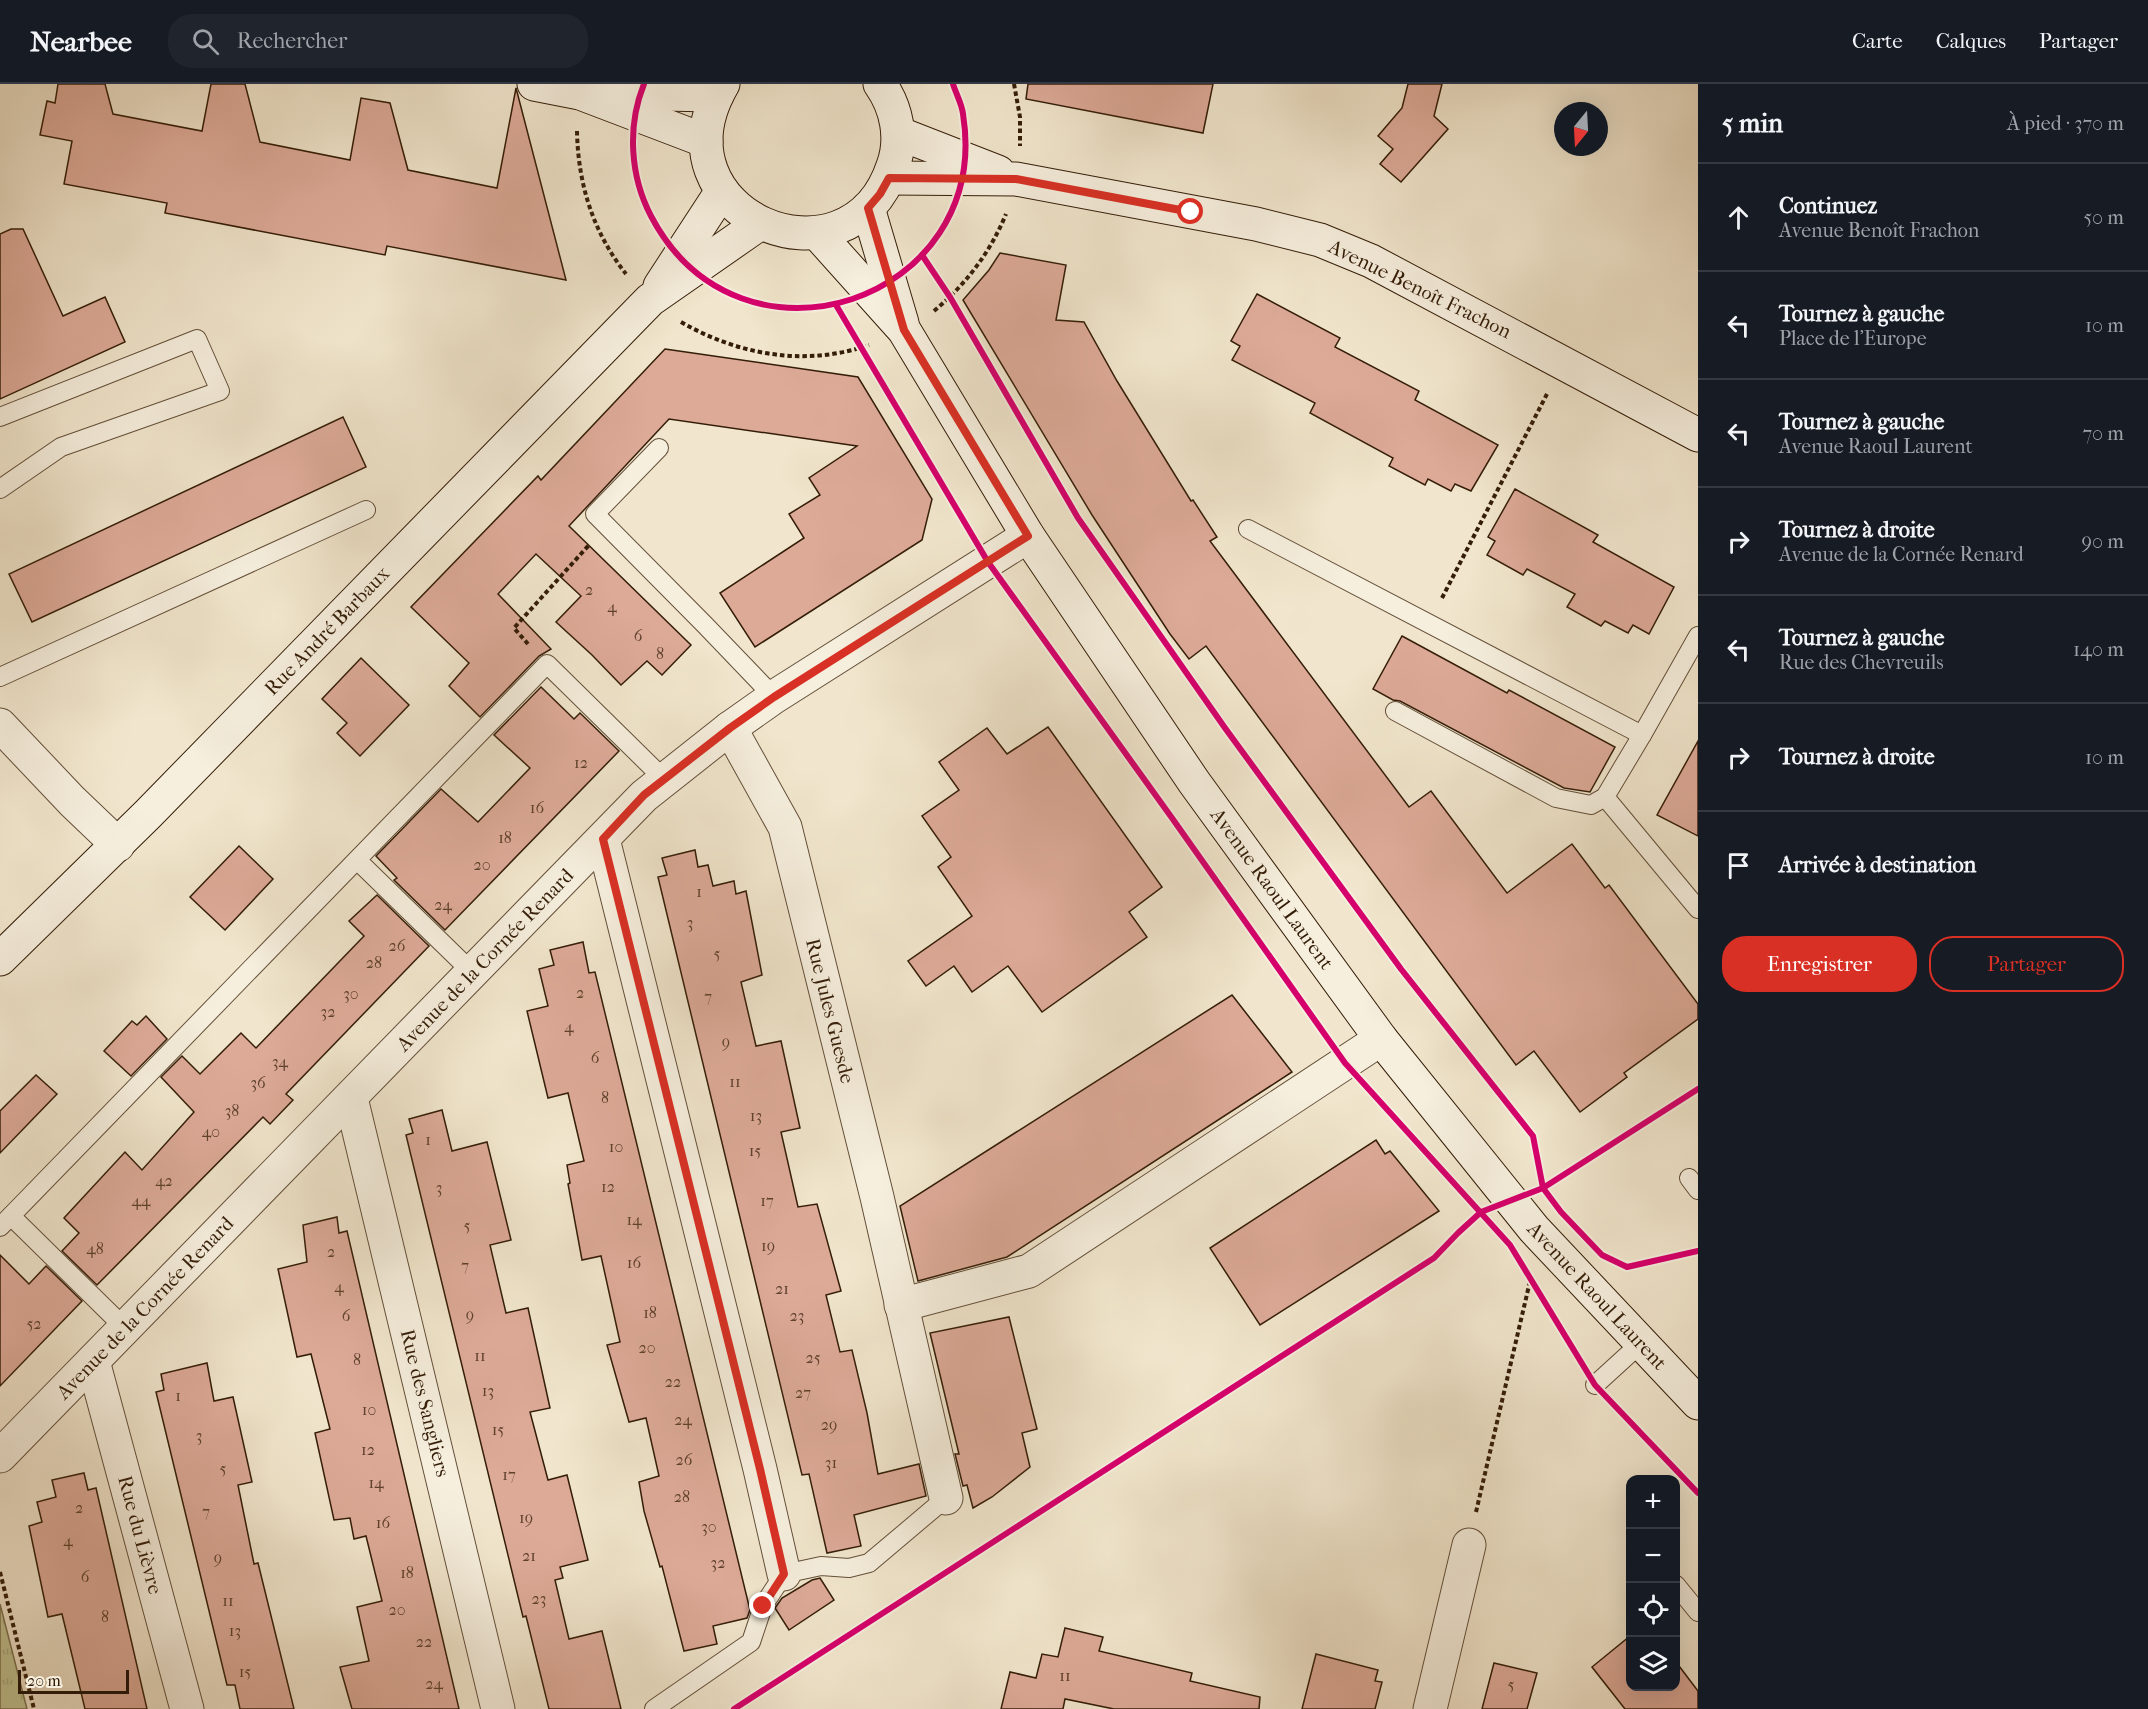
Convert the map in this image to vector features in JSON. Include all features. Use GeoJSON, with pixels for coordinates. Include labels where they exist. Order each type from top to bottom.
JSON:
{"type":"FeatureCollection","features":[{"type":"Feature","properties":{"kind":"street"},"geometry":{"type":"LineString","coordinates":[[534,84],[580,93],[706,141]]}},
{"type":"Feature","properties":{"kind":"street"},"geometry":{"type":"LineString","coordinates":[[580,93],[720,89],[710,110],[706,141],[708,158],[722,191],[739,210],[759,224],[797,233],[817,233],[852,220],[868,208],[880,194],[889,178],[895,163],[898,133],[885,86]]}},
{"type":"Feature","properties":{"kind":"street","name":"Avenue Benoît Frachon"},"geometry":{"type":"LineString","coordinates":[[898,133],[1016,179]]}},
{"type":"Feature","properties":{"kind":"street","name":"Avenue Benoît Frachon"},"geometry":{"type":"LineString","coordinates":[[889,178],[1016,179],[1256,224],[1320,240],[1371,261],[1698,435]]}},
{"type":"Feature","properties":{"kind":"street","name":"Rue André Barbaux"},"geometry":{"type":"LineString","coordinates":[[650,300],[722,191]]}},
{"type":"Feature","properties":{"kind":"street","name":"Avenue Raoul Laurent"},"geometry":{"type":"LineString","coordinates":[[868,208],[904,330]]}},
{"type":"Feature","properties":{"kind":"street","name":"Rue André Barbaux"},"geometry":{"type":"LineString","coordinates":[[0,959],[118,845],[650,300],[759,224]]}},
{"type":"Feature","properties":{"kind":"street","name":"Avenue Raoul Laurent"},"geometry":{"type":"LineString","coordinates":[[817,233],[904,330],[1028,536],[1194,782],[1381,1040],[1534,1229],[1698,1403]]}},
{"type":"Feature","properties":{"kind":"street","name":"Avenue de la Cornée Renard"},"geometry":{"type":"LineString","coordinates":[[0,1456],[644,795],[774,697],[1028,536]]}},
{"type":"Feature","properties":{"kind":"street"},"geometry":{"type":"LineString","coordinates":[[0,725],[72,801],[118,845]]}},
{"type":"Feature","properties":{"kind":"street","name":"Rue Jules Guesde"},"geometry":{"type":"LineString","coordinates":[[730,728],[785,827],[877,1197],[946,1498]]}},
{"type":"Feature","properties":{"kind":"street"},"geometry":{"type":"LineString","coordinates":[[603,839],[760,1469],[784,1574]]}},
{"type":"Feature","properties":{"kind":"street"},"geometry":{"type":"LineString","coordinates":[[901,1305],[1029,1271],[1381,1040]]}},
{"type":"Feature","properties":{"kind":"street","name":"Rue des Sangliers"},"geometry":{"type":"LineString","coordinates":[[351,1098],[498,1709]]}},
{"type":"Feature","properties":{"kind":"street","name":"Rue du Lièvre"},"geometry":{"type":"LineString","coordinates":[[93,1361],[187,1709]]}},
{"type":"Feature","properties":{"kind":"street"},"geometry":{"type":"LineString","coordinates":[[1430,1709],[1469,1545]]}},
{"type":"Feature","properties":{"kind":"lane"},"geometry":{"type":"LineString","coordinates":[[0,417],[197,339],[220,391],[61,447],[0,489]]}},
{"type":"Feature","properties":{"kind":"lane"},"geometry":{"type":"LineString","coordinates":[[659,448],[595,514],[774,697]]}},
{"type":"Feature","properties":{"kind":"lane"},"geometry":{"type":"LineString","coordinates":[[0,677],[366,510]]}},
{"type":"Feature","properties":{"kind":"lane"},"geometry":{"type":"LineString","coordinates":[[1248,529],[1642,735]]}},
{"type":"Feature","properties":{"kind":"lane"},"geometry":{"type":"LineString","coordinates":[[1395,711],[1556,798],[1591,805],[1605,797],[1698,636]]}},
{"type":"Feature","properties":{"kind":"lane"},"geometry":{"type":"LineString","coordinates":[[125,1328],[5,1222],[547,664],[665,780]]}},
{"type":"Feature","properties":{"kind":"lane"},"geometry":{"type":"LineString","coordinates":[[1605,797],[1698,909]]}},
{"type":"Feature","properties":{"kind":"lane"},"geometry":{"type":"LineString","coordinates":[[357,860],[473,973]]}},
{"type":"Feature","properties":{"kind":"lane"},"geometry":{"type":"LineString","coordinates":[[1595,1385],[1641,1343]]}},
{"type":"Feature","properties":{"kind":"lane"},"geometry":{"type":"LineString","coordinates":[[654,1709],[751,1642],[763,1606],[784,1574],[821,1566],[849,1568],[869,1563],[946,1498]]}},
{"type":"Feature","properties":{"kind":"lane"},"geometry":{"type":"LineString","coordinates":[[1680,1590],[1698,1612]]}},
{"type":"Feature","properties":{"kind":"path"},"geometry":{"type":"LineString","coordinates":[[945,288],[956,307]]}},
{"type":"Feature","properties":{"kind":"path"},"geometry":{"type":"LineString","coordinates":[[856,339],[867,358]]}},
{"type":"Feature","properties":{"kind":"path"},"geometry":{"type":"LineString","coordinates":[[1429,622],[1564,362]]}},
{"type":"Feature","properties":{"kind":"path"},"geometry":{"type":"LineString","coordinates":[[547,664],[514,628],[606,527]]}},
{"type":"Feature","properties":{"kind":"path"},"geometry":{"type":"LineString","coordinates":[[1469,1545],[1530,1278],[1552,1248]]}},
{"type":"Feature","properties":{"kind":"path"},"geometry":{"type":"LineString","coordinates":[[1525,1270],[1536,1288]]}},
{"type":"Feature","properties":{"kind":"path"},"geometry":{"type":"LineString","coordinates":[[0,1572],[34,1709]]}},
{"type":"Feature","properties":{"kind":"green space"},"geometry":{"type":"Polygon","coordinates":[[[0,1604],[27,1709],[0,1709],[0,1604]]]}},
{"type":"Feature","properties":{"kind":"building"},"geometry":{"type":"Polygon","coordinates":[[[58,84],[105,84],[113,114],[202,131],[211,84],[245,84],[260,142],[350,160],[361,98],[390,103],[408,170],[497,188],[516,88],[566,280],[387,246],[385,255],[165,213],[167,203],[64,184],[72,141],[40,135],[47,101],[55,103],[58,84]]]}},
{"type":"Feature","properties":{"kind":"building"},"geometry":{"type":"Polygon","coordinates":[[[1028,84],[1213,84],[1203,133],[1026,99],[1028,84]]]}},
{"type":"Feature","properties":{"kind":"building"},"geometry":{"type":"Polygon","coordinates":[[[1408,84],[1442,84],[1434,116],[1448,129],[1401,182],[1380,164],[1393,149],[1378,136],[1402,108],[1408,84]]]}},
{"type":"Feature","properties":{"kind":"building"},"geometry":{"type":"Polygon","coordinates":[[[11,229],[23,229],[63,316],[105,297],[125,342],[0,399],[0,234],[11,229]]]}},
{"type":"Feature","properties":{"kind":"building"},"geometry":{"type":"Polygon","coordinates":[[[1000,253],[1066,265],[1056,320],[1084,322],[1117,381],[1191,501],[1193,500],[1217,537],[1210,541],[1409,807],[1431,791],[1507,893],[1572,844],[1605,888],[1609,885],[1698,1004],[1698,1019],[1624,1073],[1627,1077],[1580,1112],[1534,1051],[1516,1065],[1206,646],[1189,659],[1170,634],[1092,515],[963,300],[989,270],[1000,253]]]}},
{"type":"Feature","properties":{"kind":"building"},"geometry":{"type":"Polygon","coordinates":[[[1257,294],[1340,338],[1335,347],[1419,391],[1415,400],[1498,445],[1471,491],[1455,484],[1451,491],[1428,479],[1425,485],[1389,466],[1393,458],[1310,413],[1315,403],[1232,360],[1240,346],[1231,341],[1257,294]]]}},
{"type":"Feature","properties":{"kind":"building"},"geometry":{"type":"Polygon","coordinates":[[[665,349],[858,377],[932,499],[922,540],[755,647],[720,593],[804,538],[789,514],[820,495],[809,478],[857,446],[669,419],[569,526],[691,645],[662,675],[647,661],[621,685],[556,622],[581,596],[536,554],[498,594],[551,649],[539,656],[480,717],[449,686],[469,663],[411,607],[538,476],[541,480],[665,349]]]}},
{"type":"Feature","properties":{"kind":"building"},"geometry":{"type":"Polygon","coordinates":[[[343,417],[366,467],[32,622],[9,574],[343,417]]]}},
{"type":"Feature","properties":{"kind":"building"},"geometry":{"type":"Polygon","coordinates":[[[1515,489],[1598,535],[1593,542],[1674,587],[1649,634],[1633,625],[1628,633],[1605,621],[1601,626],[1567,607],[1575,594],[1527,569],[1523,575],[1487,555],[1495,541],[1488,537],[1515,489]]]}},
{"type":"Feature","properties":{"kind":"building"},"geometry":{"type":"Polygon","coordinates":[[[1402,636],[1507,693],[1509,690],[1615,747],[1590,792],[1564,788],[1373,689],[1402,636]]]}},
{"type":"Feature","properties":{"kind":"building"},"geometry":{"type":"Polygon","coordinates":[[[361,658],[409,705],[360,756],[337,733],[347,723],[322,699],[361,658]]]}},
{"type":"Feature","properties":{"kind":"building"},"geometry":{"type":"Polygon","coordinates":[[[541,687],[574,719],[580,713],[619,751],[445,930],[394,880],[397,878],[376,856],[441,789],[478,822],[530,768],[494,735],[541,687]]]}},
{"type":"Feature","properties":{"kind":"building"},"geometry":{"type":"Polygon","coordinates":[[[1048,727],[1162,887],[1129,912],[1147,937],[1042,1012],[1008,966],[972,992],[954,966],[926,986],[908,961],[972,916],[938,867],[951,857],[922,816],[959,790],[939,762],[987,728],[1007,754],[1048,727]]]}},
{"type":"Feature","properties":{"kind":"building"},"geometry":{"type":"Polygon","coordinates":[[[1698,741],[1698,836],[1657,815],[1698,741]]]}},
{"type":"Feature","properties":{"kind":"building"},"geometry":{"type":"Polygon","coordinates":[[[239,846],[273,879],[225,930],[190,897],[239,846]]]}},
{"type":"Feature","properties":{"kind":"building"},"geometry":{"type":"Polygon","coordinates":[[[695,850],[698,867],[708,865],[713,886],[734,881],[736,894],[746,891],[762,975],[741,982],[756,1046],[781,1041],[800,1128],[781,1132],[798,1207],[817,1204],[841,1291],[826,1295],[840,1352],[852,1350],[878,1474],[919,1464],[926,1496],[854,1515],[861,1546],[827,1553],[809,1474],[802,1475],[658,877],[667,875],[662,858],[695,850]]]}},
{"type":"Feature","properties":{"kind":"building"},"geometry":{"type":"Polygon","coordinates":[[[377,895],[429,946],[286,1094],[293,1100],[270,1124],[263,1117],[97,1285],[62,1251],[79,1233],[64,1218],[125,1152],[142,1170],[194,1112],[161,1077],[182,1056],[200,1074],[241,1033],[256,1048],[364,936],[349,921],[377,895]]]}},
{"type":"Feature","properties":{"kind":"building"},"geometry":{"type":"Polygon","coordinates":[[[583,942],[589,973],[595,972],[750,1610],[747,1618],[713,1626],[717,1644],[684,1651],[662,1566],[660,1567],[644,1511],[639,1482],[659,1476],[646,1418],[629,1422],[607,1345],[620,1342],[601,1256],[582,1260],[568,1184],[570,1183],[567,1165],[584,1161],[568,1093],[548,1098],[527,1011],[548,1006],[539,969],[554,965],[550,950],[583,942]]]}},
{"type":"Feature","properties":{"kind":"building"},"geometry":{"type":"Polygon","coordinates":[[[1232,995],[1292,1072],[1007,1257],[918,1281],[900,1206],[1232,995]]]}},
{"type":"Feature","properties":{"kind":"building"},"geometry":{"type":"Polygon","coordinates":[[[146,1016],[167,1039],[131,1076],[104,1051],[132,1021],[137,1025],[146,1016]]]}},
{"type":"Feature","properties":{"kind":"building"},"geometry":{"type":"Polygon","coordinates":[[[36,1075],[57,1094],[0,1153],[0,1111],[36,1075]]]}},
{"type":"Feature","properties":{"kind":"building"},"geometry":{"type":"Polygon","coordinates":[[[442,1110],[452,1151],[487,1142],[511,1240],[490,1245],[506,1313],[528,1308],[550,1408],[530,1412],[548,1480],[567,1475],[588,1560],[560,1567],[563,1578],[555,1580],[569,1639],[602,1631],[621,1709],[549,1709],[526,1616],[523,1617],[406,1135],[413,1133],[409,1119],[442,1110]]]}},
{"type":"Feature","properties":{"kind":"building"},"geometry":{"type":"Polygon","coordinates":[[[1376,1140],[1385,1154],[1390,1151],[1439,1211],[1260,1325],[1210,1248],[1376,1140]]]}},
{"type":"Feature","properties":{"kind":"building"},"geometry":{"type":"Polygon","coordinates":[[[337,1217],[339,1233],[347,1231],[459,1709],[352,1709],[340,1667],[369,1661],[357,1607],[382,1601],[366,1536],[354,1539],[350,1518],[334,1520],[315,1433],[330,1429],[311,1354],[297,1357],[278,1269],[307,1262],[303,1225],[337,1217]]]}},
{"type":"Feature","properties":{"kind":"building"},"geometry":{"type":"Polygon","coordinates":[[[0,1255],[29,1284],[46,1266],[82,1301],[0,1386],[0,1255]]]}},
{"type":"Feature","properties":{"kind":"building"},"geometry":{"type":"Polygon","coordinates":[[[1009,1317],[1037,1429],[1022,1433],[1030,1467],[992,1497],[973,1508],[967,1485],[963,1486],[955,1454],[959,1454],[930,1333],[1009,1317]]]}},
{"type":"Feature","properties":{"kind":"building"},"geometry":{"type":"Polygon","coordinates":[[[207,1363],[214,1401],[233,1397],[252,1482],[238,1485],[254,1564],[258,1563],[294,1709],[240,1709],[235,1685],[227,1685],[156,1392],[164,1390],[161,1374],[207,1363]]]}},
{"type":"Feature","properties":{"kind":"building"},"geometry":{"type":"Polygon","coordinates":[[[84,1473],[88,1490],[96,1488],[147,1709],[85,1709],[62,1614],[48,1617],[29,1526],[42,1522],[37,1502],[56,1497],[52,1480],[84,1473]]]}},
{"type":"Feature","properties":{"kind":"building"},"geometry":{"type":"Polygon","coordinates":[[[820,1578],[834,1600],[789,1630],[775,1608],[782,1598],[812,1580],[820,1578]]]}},
{"type":"Feature","properties":{"kind":"building"},"geometry":{"type":"Polygon","coordinates":[[[1065,1628],[1103,1637],[1099,1651],[1192,1673],[1190,1681],[1260,1697],[1259,1709],[1114,1709],[1065,1699],[1063,1709],[1001,1709],[1010,1672],[1036,1678],[1042,1654],[1058,1657],[1065,1628]]]}},
{"type":"Feature","properties":{"kind":"building"},"geometry":{"type":"Polygon","coordinates":[[[1626,1639],[1626,1691],[1680,1691],[1680,1667],[1698,1691],[1698,1709],[1625,1709],[1592,1667],[1626,1639]]]}},
{"type":"Feature","properties":{"kind":"building"},"geometry":{"type":"Polygon","coordinates":[[[1316,1654],[1378,1670],[1375,1681],[1382,1682],[1375,1709],[1302,1709],[1316,1654]]]}},
{"type":"Feature","properties":{"kind":"building"},"geometry":{"type":"Polygon","coordinates":[[[1494,1663],[1537,1673],[1527,1709],[1482,1709],[1494,1663]]]}},
{"type":"Feature","properties":{"kind":"cycle path"},"geometry":{"type":"LineString","coordinates":[[644,84],[635,117],[633,151],[639,184],[651,216],[691,268],[742,298],[797,308],[852,299],[901,274],[939,233],[962,179],[963,114],[953,84]]}},
{"type":"Feature","properties":{"kind":"cycle path"},"geometry":{"type":"LineString","coordinates":[[922,255],[950,297],[1078,518],[1225,728],[1401,969],[1533,1136],[1543,1188],[1561,1212],[1602,1255],[1627,1267],[1698,1251]]}},
{"type":"Feature","properties":{"kind":"cycle path"},"geometry":{"type":"LineString","coordinates":[[836,305],[988,562],[1345,1063],[1510,1245],[1595,1385],[1698,1493]]}},
{"type":"Feature","properties":{"kind":"cycle path"},"geometry":{"type":"LineString","coordinates":[[734,1709],[1434,1258],[1481,1212],[1543,1188],[1698,1089]]}},
{"type":"Feature","properties":{"kind":"route"},"geometry":{"type":"LineString","coordinates":[[763,1606],[784,1574],[760,1469],[603,839],[644,795],[730,728],[774,697],[1028,536],[904,330],[868,208],[880,194],[889,178],[1016,179],[1191,212]]}}]}
